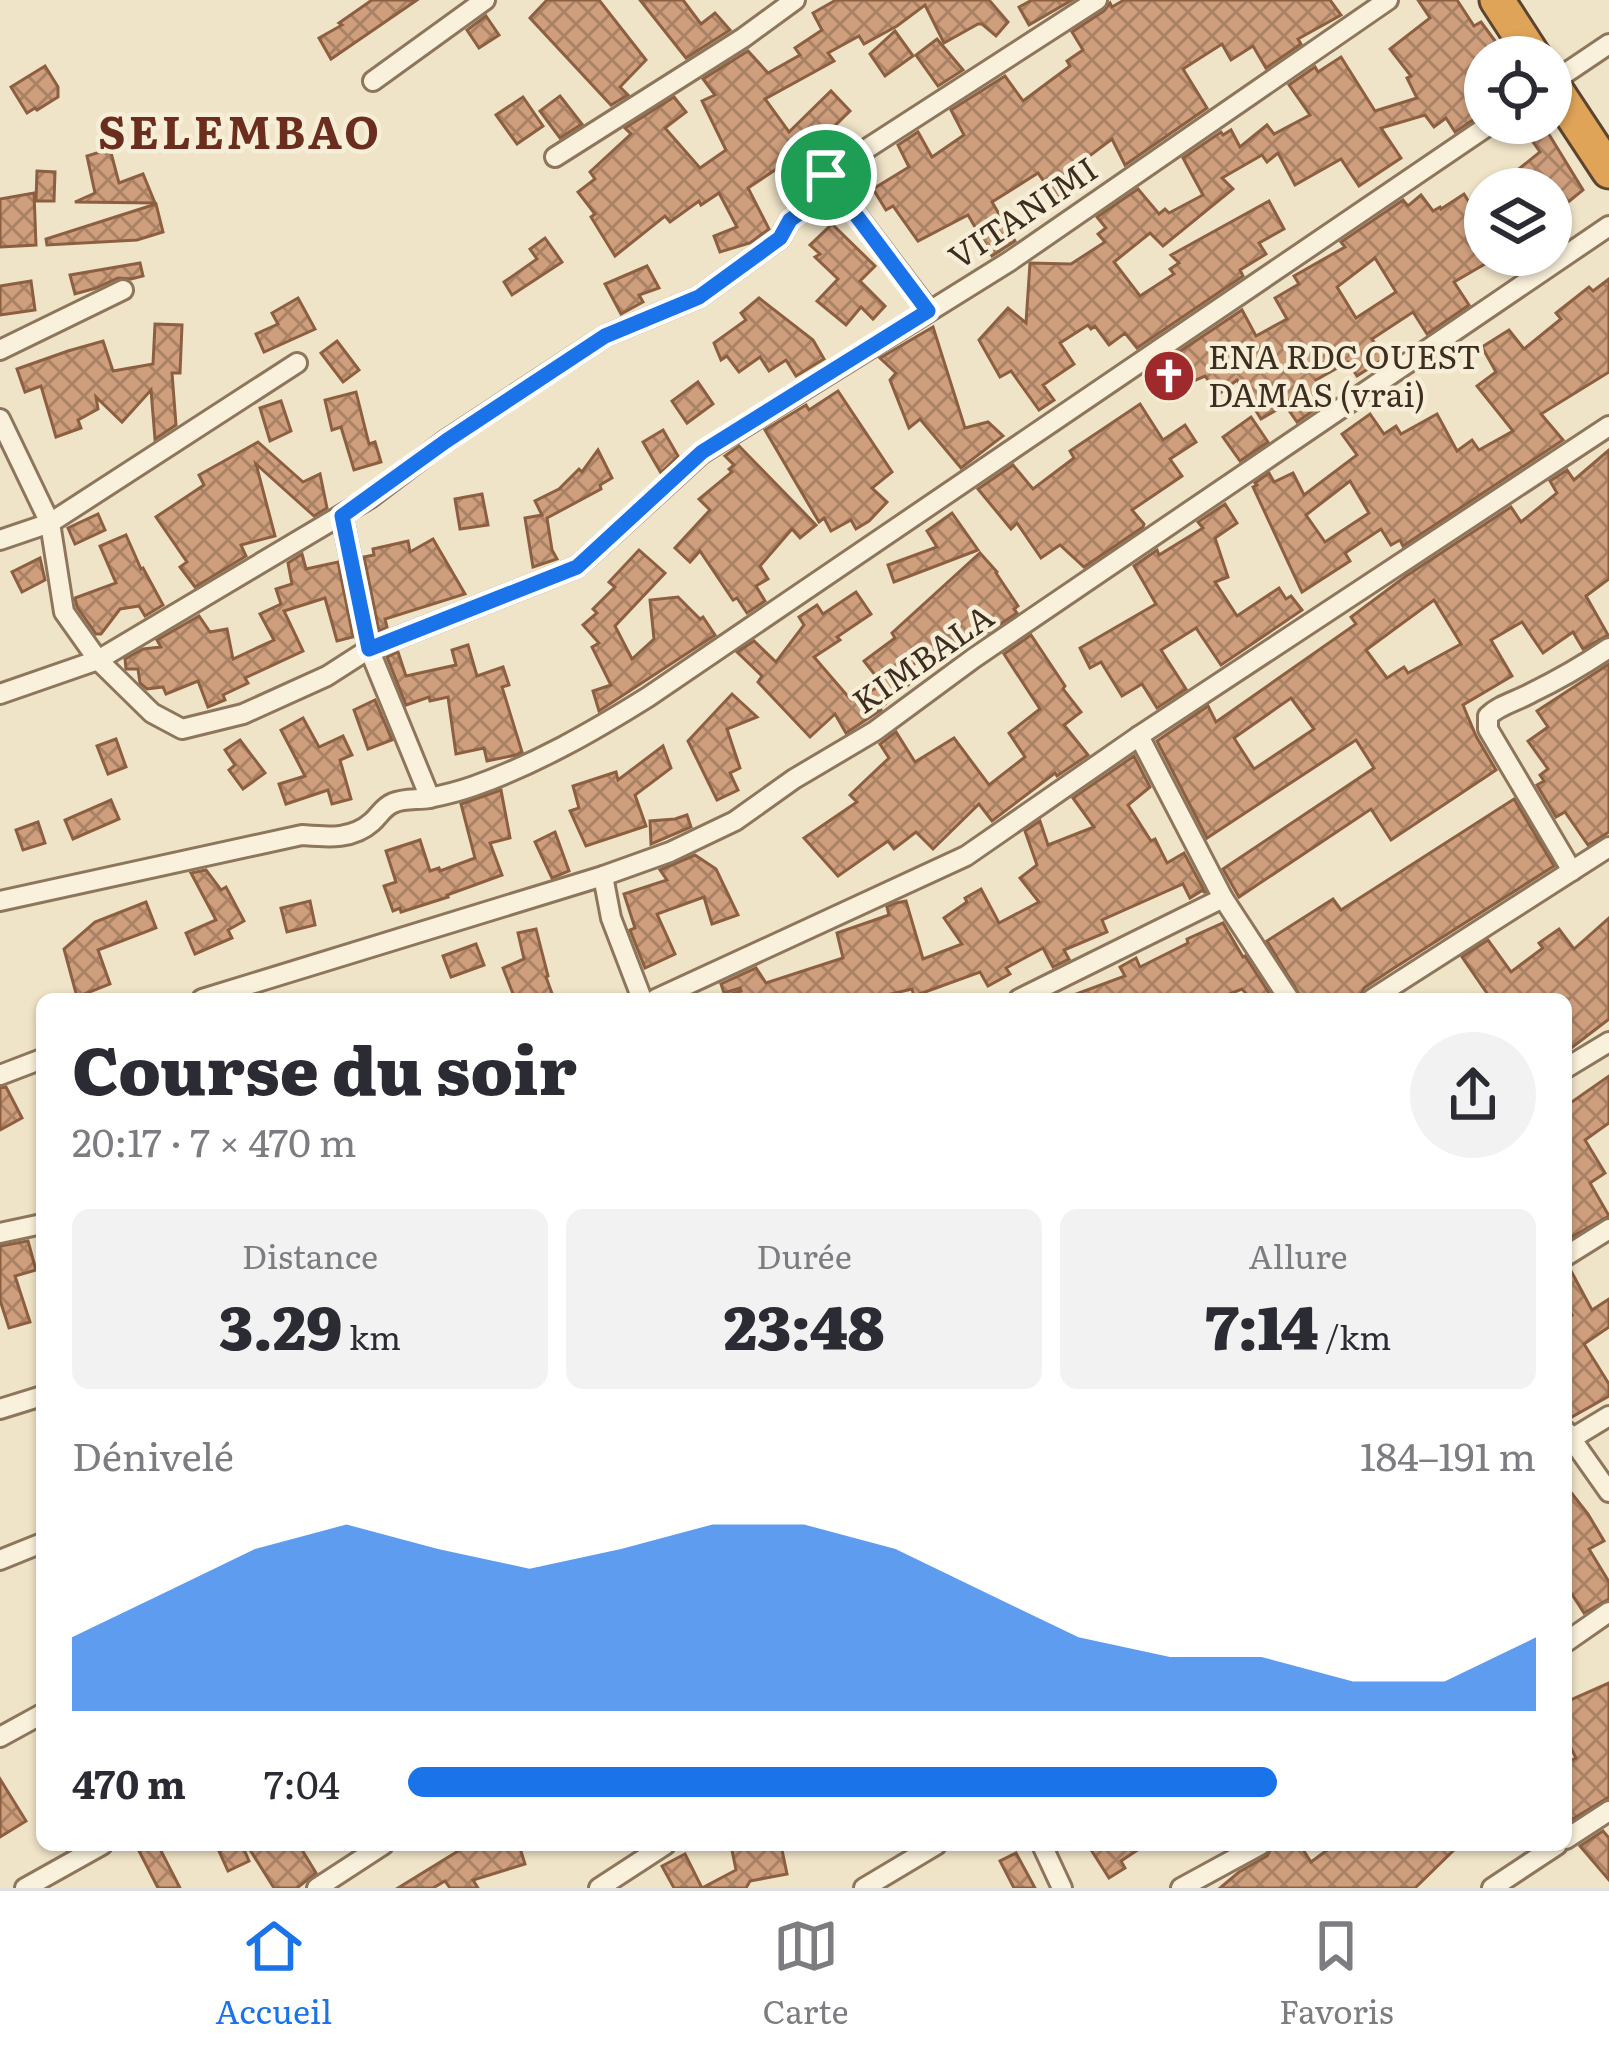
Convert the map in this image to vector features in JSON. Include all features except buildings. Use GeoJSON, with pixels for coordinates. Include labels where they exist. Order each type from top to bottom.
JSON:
{"type":"FeatureCollection","features":[{"type":"Feature","properties":{"kind":"highway"},"geometry":{"type":"LineString","coordinates":[[1497,0],[1520,36]]}},
{"type":"Feature","properties":{"kind":"highway"},"geometry":{"type":"LineString","coordinates":[[1572,115],[1609,171]]}},
{"type":"Feature","properties":{"kind":"street"},"geometry":{"type":"LineString","coordinates":[[373,81],[485,0]]}},
{"type":"Feature","properties":{"kind":"street"},"geometry":{"type":"LineString","coordinates":[[555,157],[795,0]]}},
{"type":"Feature","properties":{"kind":"street"},"geometry":{"type":"LineString","coordinates":[[0,694],[98,660],[342,516],[605,336],[699,297],[780,238],[790,220],[815,202],[826,175],[1097,0]]}},
{"type":"Feature","properties":{"kind":"street","name":"VITANIMI"},"geometry":{"type":"LineString","coordinates":[[98,660],[152,713],[182,728],[243,714],[327,676],[369,649],[577,567],[702,452],[1010,261],[1388,0]]}},
{"type":"Feature","properties":{"kind":"street"},"geometry":{"type":"LineString","coordinates":[[1572,69],[1609,44]]}},
{"type":"Feature","properties":{"kind":"street"},"geometry":{"type":"LineString","coordinates":[[0,901],[302,836],[356,833],[397,801],[471,788],[586,736],[1464,142]]}},
{"type":"Feature","properties":{"kind":"street"},"geometry":{"type":"LineString","coordinates":[[826,175],[928,311]]}},
{"type":"Feature","properties":{"kind":"street","name":"KIMBALA"},"geometry":{"type":"LineString","coordinates":[[222,993],[603,876],[670,853],[735,821],[794,778],[875,731],[974,658],[1609,226]]}},
{"type":"Feature","properties":{"kind":"street"},"geometry":{"type":"LineString","coordinates":[[0,350],[123,290]]}},
{"type":"Feature","properties":{"kind":"street"},"geometry":{"type":"LineString","coordinates":[[0,540],[50,523],[297,363]]}},
{"type":"Feature","properties":{"kind":"street"},"geometry":{"type":"LineString","coordinates":[[0,419],[50,523],[64,613],[98,660]]}},
{"type":"Feature","properties":{"kind":"street"},"geometry":{"type":"LineString","coordinates":[[669,993],[966,856],[1609,426]]}},
{"type":"Feature","properties":{"kind":"street"},"geometry":{"type":"LineString","coordinates":[[342,516],[369,649],[430,798]]}},
{"type":"Feature","properties":{"kind":"street"},"geometry":{"type":"LineString","coordinates":[[1572,872],[1488,729],[1488,716],[1609,648]]}},
{"type":"Feature","properties":{"kind":"street"},"geometry":{"type":"LineString","coordinates":[[1139,736],[1222,898],[1285,993]]}},
{"type":"Feature","properties":{"kind":"street"},"geometry":{"type":"LineString","coordinates":[[1381,993],[1609,847]]}},
{"type":"Feature","properties":{"kind":"street"},"geometry":{"type":"LineString","coordinates":[[603,876],[611,918],[640,993]]}},
{"type":"Feature","properties":{"kind":"street"},"geometry":{"type":"LineString","coordinates":[[1031,993],[1222,898]]}},
{"type":"Feature","properties":{"kind":"street"},"geometry":{"type":"LineString","coordinates":[[1572,1064],[1609,1042]]}},
{"type":"Feature","properties":{"kind":"street"},"geometry":{"type":"LineString","coordinates":[[0,1075],[36,1061]]}},
{"type":"Feature","properties":{"kind":"street"},"geometry":{"type":"LineString","coordinates":[[0,1233],[36,1225]]}},
{"type":"Feature","properties":{"kind":"street"},"geometry":{"type":"LineString","coordinates":[[1572,1252],[1609,1228]]}},
{"type":"Feature","properties":{"kind":"street"},"geometry":{"type":"LineString","coordinates":[[0,1409],[36,1398]]}},
{"type":"Feature","properties":{"kind":"street"},"geometry":{"type":"LineString","coordinates":[[1572,1436],[1609,1415]]}},
{"type":"Feature","properties":{"kind":"street"},"geometry":{"type":"LineString","coordinates":[[1572,1443],[1609,1492]]}},
{"type":"Feature","properties":{"kind":"street"},"geometry":{"type":"LineString","coordinates":[[0,1560],[36,1545]]}},
{"type":"Feature","properties":{"kind":"street"},"geometry":{"type":"LineString","coordinates":[[1572,1638],[1609,1612]]}},
{"type":"Feature","properties":{"kind":"street"},"geometry":{"type":"LineString","coordinates":[[0,1737],[36,1717]]}},
{"type":"Feature","properties":{"kind":"street"},"geometry":{"type":"LineString","coordinates":[[1572,1835],[1609,1810]]}},
{"type":"Feature","properties":{"kind":"street"},"geometry":{"type":"LineString","coordinates":[[25,1888],[91,1851]]}},
{"type":"Feature","properties":{"kind":"street"},"geometry":{"type":"LineString","coordinates":[[317,1888],[374,1851]]}},
{"type":"Feature","properties":{"kind":"street"},"geometry":{"type":"LineString","coordinates":[[599,1888],[656,1851]]}},
{"type":"Feature","properties":{"kind":"street"},"geometry":{"type":"LineString","coordinates":[[863,1888],[926,1851]]}},
{"type":"Feature","properties":{"kind":"street"},"geometry":{"type":"LineString","coordinates":[[1045,1851],[1062,1888]]}},
{"type":"Feature","properties":{"kind":"street"},"geometry":{"type":"LineString","coordinates":[[1181,1888],[1249,1851]]}},
{"type":"Feature","properties":{"kind":"street"},"geometry":{"type":"LineString","coordinates":[[1492,1888],[1548,1851]]}},
{"type":"Feature","properties":{"kind":"place","name":"ENA RDC OUEST DAMAS (vrai)"},"geometry":{"type":"Point","coordinates":[1169,376]}},
{"type":"Feature","properties":{"kind":"district","name":"SELEMBAO"},"geometry":{"type":"Point","coordinates":[240,133]}},
{"type":"Feature","properties":{"kind":"route"},"geometry":{"type":"LineString","coordinates":[[826,175],[928,311],[702,452],[577,567],[369,649],[342,516],[605,336],[699,297],[780,238],[790,220],[815,202],[826,175]]}}]}
